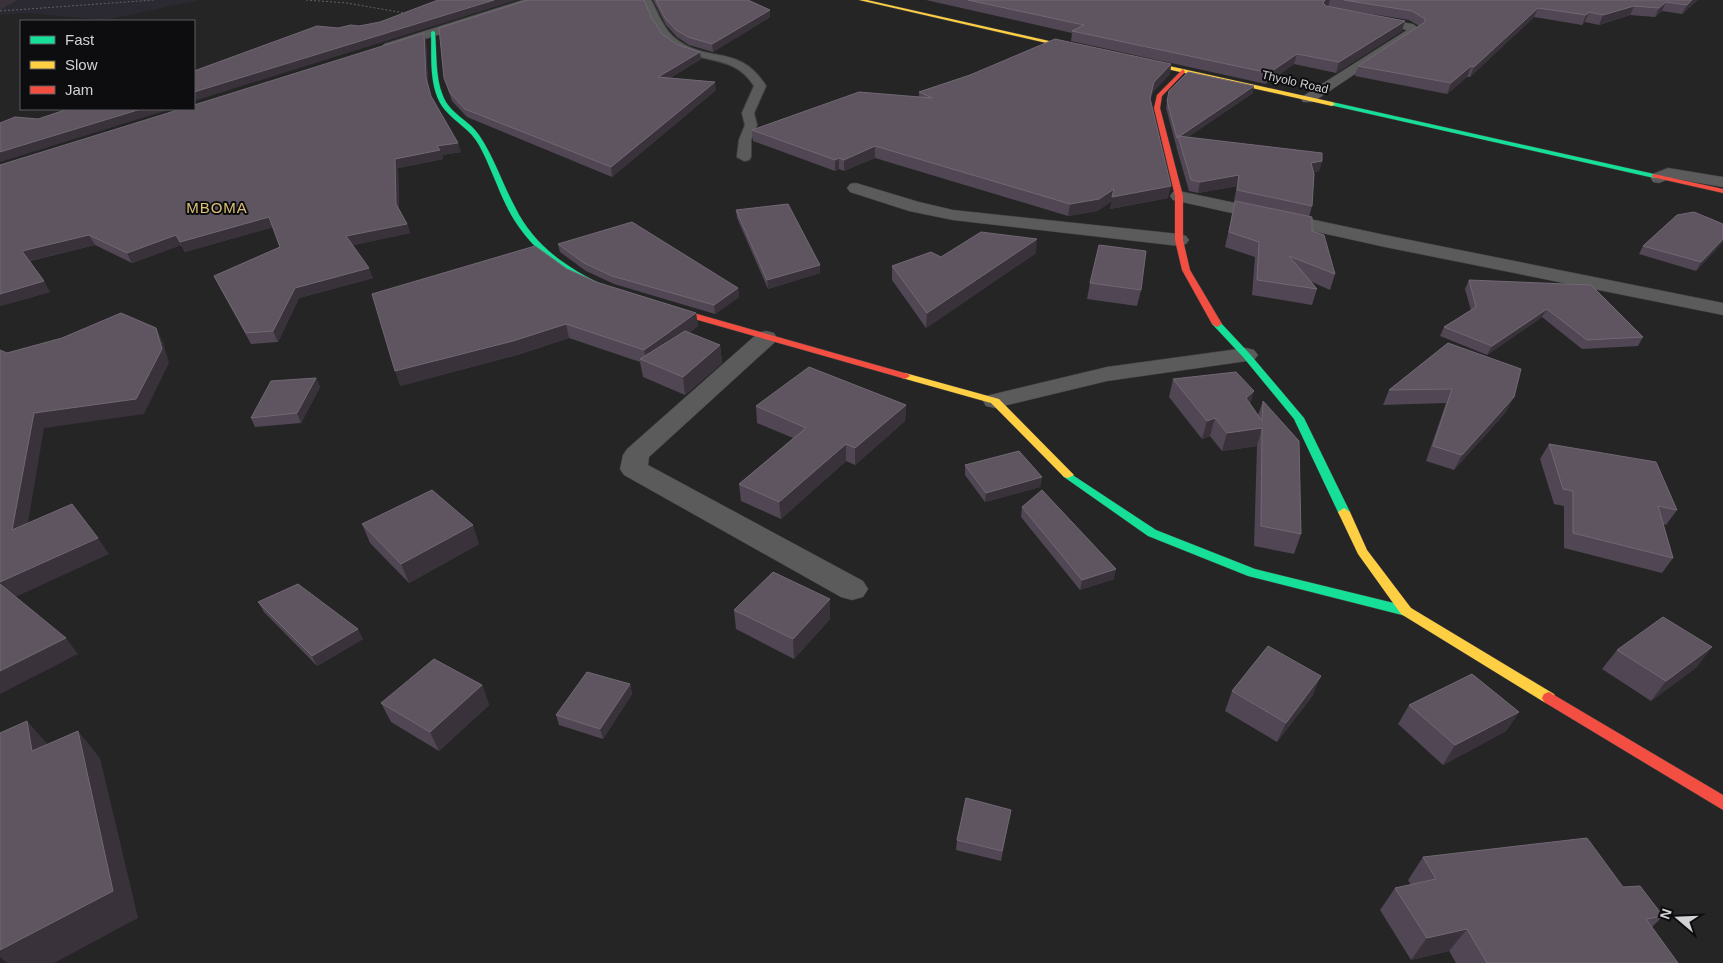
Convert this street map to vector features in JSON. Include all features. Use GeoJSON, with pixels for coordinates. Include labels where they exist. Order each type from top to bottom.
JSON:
{"type":"FeatureCollection","features":[{"type":"Feature","properties":{"kind":"main road"},"geometry":{"type":"LineString","coordinates":[[861,0],[1102,53]]}},
{"type":"Feature","properties":{"kind":"main road"},"geometry":{"type":"LineString","coordinates":[[433,32],[437,86],[443,104],[456,118],[474,132],[490,158],[516,216],[538,248],[578,277],[614,292]]}},
{"type":"Feature","properties":{"kind":"main road","name":"Thyolo Road"},"geometry":{"type":"LineString","coordinates":[[1120,57],[1723,191]]}},
{"type":"Feature","properties":{"kind":"main road"},"geometry":{"type":"LineString","coordinates":[[1183,71],[1159,96],[1157,108],[1179,196],[1179,240],[1186,270],[1219,328],[1246,355],[1299,418],[1362,551],[1406,612]]}},
{"type":"Feature","properties":{"kind":"main road"},"geometry":{"type":"LineString","coordinates":[[647,302],[766,338],[996,401],[1072,480],[1152,533],[1252,573],[1406,612],[1723,803]]}},
{"type":"Feature","properties":{"kind":"street"},"geometry":{"type":"LineString","coordinates":[[372,52],[534,0]]}},
{"type":"Feature","properties":{"kind":"street"},"geometry":{"type":"LineString","coordinates":[[1308,99],[1415,30],[1409,26],[1355,17]]}},
{"type":"Feature","properties":{"kind":"street"},"geometry":{"type":"LineString","coordinates":[[1659,178],[1668,173],[1723,182]]}},
{"type":"Feature","properties":{"kind":"street"},"geometry":{"type":"LineString","coordinates":[[856,188],[915,207],[953,215],[1179,240]]}},
{"type":"Feature","properties":{"kind":"street"},"geometry":{"type":"LineString","coordinates":[[1179,196],[1385,241],[1723,309]]}},
{"type":"Feature","properties":{"kind":"street"},"geometry":{"type":"LineString","coordinates":[[766,338],[636,455],[634,469],[852,590]]}},
{"type":"Feature","properties":{"kind":"street"},"geometry":{"type":"LineString","coordinates":[[996,401],[1108,374],[1246,355]]}},
{"type":"Feature","properties":{"kind":"lane"},"geometry":{"type":"LineString","coordinates":[[647,0],[673,42],[736,64],[756,78],[760,86],[748,113],[751,125],[745,140],[744,157]]}},
{"type":"Feature","properties":{"kind":"path"},"geometry":{"type":"LineString","coordinates":[[0,11],[154,0]]}},
{"type":"Feature","properties":{"kind":"path"},"geometry":{"type":"LineString","coordinates":[[306,0],[404,13]]}},
{"type":"Feature","properties":{"kind":"shaded area"},"geometry":{"type":"Polygon","coordinates":[[[0,0],[200,0],[105,20],[27,13],[0,15],[0,0]]]}},
{"type":"Feature","properties":{"kind":"building"},"geometry":{"type":"Polygon","coordinates":[[[438,0],[494,0],[195,92],[195,71],[317,26],[338,28],[380,22],[438,0]]]}},
{"type":"Feature","properties":{"kind":"building"},"geometry":{"type":"Polygon","coordinates":[[[528,0],[644,0],[651,17],[662,34],[678,45],[700,52],[658,77],[715,82],[611,167],[465,109],[450,93],[444,78],[439,28],[528,0]]]}},
{"type":"Feature","properties":{"kind":"building"},"geometry":{"type":"Polygon","coordinates":[[[656,0],[748,0],[770,10],[712,44],[688,37],[676,30],[665,18],[656,0]]]}},
{"type":"Feature","properties":{"kind":"building"},"geometry":{"type":"Polygon","coordinates":[[[968,0],[1325,0],[1323,3],[1326,6],[1405,21],[1339,62],[1297,54],[1269,73],[1072,31],[1084,25],[968,0]]]}},
{"type":"Feature","properties":{"kind":"building"},"geometry":{"type":"Polygon","coordinates":[[[1344,0],[1692,0],[1687,5],[1666,2],[1659,8],[1634,6],[1603,15],[1589,12],[1586,15],[1538,8],[1474,67],[1471,66],[1451,83],[1358,66],[1425,22],[1425,19],[1412,11],[1344,0]]]}},
{"type":"Feature","properties":{"kind":"building"},"geometry":{"type":"Polygon","coordinates":[[[424,33],[426,78],[431,96],[458,143],[437,146],[440,150],[395,159],[396,204],[407,224],[346,236],[369,268],[295,288],[273,331],[246,333],[214,276],[280,247],[269,217],[180,242],[176,235],[127,253],[89,235],[22,251],[44,281],[0,294],[0,165],[178,110],[195,110],[195,105],[424,33]]]}},
{"type":"Feature","properties":{"kind":"building"},"geometry":{"type":"Polygon","coordinates":[[[1055,39],[1171,64],[1154,82],[1150,98],[1171,186],[1112,197],[1114,189],[1099,199],[1070,204],[875,146],[844,160],[839,158],[835,160],[752,130],[859,92],[932,98],[919,92],[970,75],[1055,39]]]}},
{"type":"Feature","properties":{"kind":"building"},"geometry":{"type":"Polygon","coordinates":[[[1188,72],[1254,86],[1177,138],[1167,101],[1169,91],[1188,72]]]}},
{"type":"Feature","properties":{"kind":"building"},"geometry":{"type":"Polygon","coordinates":[[[65,110],[138,110],[0,152],[0,123],[15,117],[38,119],[65,110]]]}},
{"type":"Feature","properties":{"kind":"building"},"geometry":{"type":"Polygon","coordinates":[[[1178,136],[1322,153],[1322,161],[1311,163],[1314,174],[1312,206],[1237,190],[1239,175],[1200,182],[1191,180],[1178,136]]]}},
{"type":"Feature","properties":{"kind":"building"},"geometry":{"type":"Polygon","coordinates":[[[1235,201],[1312,217],[1312,231],[1324,235],[1335,274],[1289,256],[1317,289],[1257,280],[1259,242],[1229,232],[1235,201]]]}},
{"type":"Feature","properties":{"kind":"building"},"geometry":{"type":"Polygon","coordinates":[[[788,204],[820,265],[767,280],[736,210],[788,204]]]}},
{"type":"Feature","properties":{"kind":"building"},"geometry":{"type":"Polygon","coordinates":[[[1694,212],[1723,224],[1723,239],[1701,262],[1643,246],[1677,215],[1694,212]]]}},
{"type":"Feature","properties":{"kind":"building"},"geometry":{"type":"Polygon","coordinates":[[[632,222],[738,288],[714,305],[612,276],[584,263],[558,244],[632,222]]]}},
{"type":"Feature","properties":{"kind":"building"},"geometry":{"type":"Polygon","coordinates":[[[981,232],[1037,239],[927,313],[892,266],[931,252],[941,257],[981,232]]]}},
{"type":"Feature","properties":{"kind":"building"},"geometry":{"type":"Polygon","coordinates":[[[1099,245],[1146,251],[1141,290],[1090,283],[1099,245]]]}},
{"type":"Feature","properties":{"kind":"building"},"geometry":{"type":"Polygon","coordinates":[[[535,246],[567,269],[596,282],[696,313],[644,350],[566,324],[513,341],[395,371],[372,294],[535,246]]]}},
{"type":"Feature","properties":{"kind":"building"},"geometry":{"type":"Polygon","coordinates":[[[1469,280],[1591,285],[1643,337],[1587,340],[1547,309],[1492,346],[1444,327],[1476,307],[1469,280]]]}},
{"type":"Feature","properties":{"kind":"building"},"geometry":{"type":"Polygon","coordinates":[[[121,313],[156,328],[162,349],[136,399],[34,413],[12,530],[72,504],[98,538],[0,582],[0,350],[7,353],[62,338],[121,313]]]}},
{"type":"Feature","properties":{"kind":"building"},"geometry":{"type":"Polygon","coordinates":[[[685,331],[720,345],[683,377],[640,359],[685,331]]]}},
{"type":"Feature","properties":{"kind":"building"},"geometry":{"type":"Polygon","coordinates":[[[1448,343],[1521,369],[1514,397],[1462,455],[1433,446],[1452,389],[1389,390],[1448,343]]]}},
{"type":"Feature","properties":{"kind":"building"},"geometry":{"type":"Polygon","coordinates":[[[809,367],[906,405],[855,448],[846,444],[779,502],[739,484],[806,428],[756,406],[809,367]]]}},
{"type":"Feature","properties":{"kind":"building"},"geometry":{"type":"Polygon","coordinates":[[[1236,372],[1254,391],[1246,398],[1262,421],[1263,401],[1299,441],[1301,534],[1261,526],[1262,428],[1227,433],[1215,418],[1207,421],[1173,379],[1236,372]]]}},
{"type":"Feature","properties":{"kind":"building"},"geometry":{"type":"Polygon","coordinates":[[[316,378],[297,413],[251,418],[271,381],[316,378]]]}},
{"type":"Feature","properties":{"kind":"building"},"geometry":{"type":"Polygon","coordinates":[[[1549,444],[1656,462],[1677,510],[1658,506],[1673,558],[1573,533],[1573,491],[1563,489],[1549,444]]]}},
{"type":"Feature","properties":{"kind":"building"},"geometry":{"type":"Polygon","coordinates":[[[1019,451],[1042,477],[986,493],[965,465],[1019,451]]]}},
{"type":"Feature","properties":{"kind":"building"},"geometry":{"type":"Polygon","coordinates":[[[432,490],[473,525],[401,564],[362,524],[432,490]]]}},
{"type":"Feature","properties":{"kind":"building"},"geometry":{"type":"Polygon","coordinates":[[[1042,490],[1116,569],[1082,580],[1022,507],[1042,490]]]}},
{"type":"Feature","properties":{"kind":"building"},"geometry":{"type":"Polygon","coordinates":[[[773,572],[830,599],[793,639],[734,610],[773,572]]]}},
{"type":"Feature","properties":{"kind":"building"},"geometry":{"type":"Polygon","coordinates":[[[0,584],[66,638],[0,671],[0,584]]]}},
{"type":"Feature","properties":{"kind":"building"},"geometry":{"type":"Polygon","coordinates":[[[298,584],[358,629],[312,656],[258,602],[298,584]]]}},
{"type":"Feature","properties":{"kind":"building"},"geometry":{"type":"Polygon","coordinates":[[[1663,617],[1712,647],[1666,681],[1617,650],[1663,617]]]}},
{"type":"Feature","properties":{"kind":"building"},"geometry":{"type":"Polygon","coordinates":[[[1268,646],[1321,676],[1286,723],[1232,691],[1268,646]]]}},
{"type":"Feature","properties":{"kind":"building"},"geometry":{"type":"Polygon","coordinates":[[[434,659],[482,685],[430,732],[381,703],[434,659]]]}},
{"type":"Feature","properties":{"kind":"building"},"geometry":{"type":"Polygon","coordinates":[[[587,672],[630,684],[600,729],[556,715],[587,672]]]}},
{"type":"Feature","properties":{"kind":"building"},"geometry":{"type":"Polygon","coordinates":[[[1472,674],[1519,712],[1455,745],[1409,705],[1472,674]]]}},
{"type":"Feature","properties":{"kind":"building"},"geometry":{"type":"Polygon","coordinates":[[[27,721],[32,751],[78,731],[113,891],[0,950],[0,733],[27,721]]]}},
{"type":"Feature","properties":{"kind":"building"},"geometry":{"type":"Polygon","coordinates":[[[966,798],[1011,810],[1002,851],[957,840],[966,798]]]}},
{"type":"Feature","properties":{"kind":"building"},"geometry":{"type":"Polygon","coordinates":[[[1587,838],[1623,887],[1640,886],[1663,916],[1646,919],[1678,963],[1487,963],[1467,929],[1427,938],[1395,888],[1436,879],[1423,857],[1587,838]]]}},
{"type":"Feature","properties":{"kind":"traffic: fast"},"geometry":{"type":"LineString","coordinates":[[433,32],[435,69],[439,95],[446,108],[473,130],[516,217],[542,250],[576,275],[602,288]]}},
{"type":"Feature","properties":{"kind":"traffic: fast"},"geometry":{"type":"LineString","coordinates":[[1332,104],[1654,176]]}},
{"type":"Feature","properties":{"kind":"traffic: fast"},"geometry":{"type":"LineString","coordinates":[[1217,324],[1299,418],[1344,512]]}},
{"type":"Feature","properties":{"kind":"traffic: fast"},"geometry":{"type":"LineString","coordinates":[[1068,475],[1152,533],[1252,573],[1406,611]]}},
{"type":"Feature","properties":{"kind":"traffic: slow"},"geometry":{"type":"LineString","coordinates":[[861,0],[1086,50]]}},
{"type":"Feature","properties":{"kind":"traffic: slow"},"geometry":{"type":"LineString","coordinates":[[1133,60],[1332,104]]}},
{"type":"Feature","properties":{"kind":"traffic: slow"},"geometry":{"type":"LineString","coordinates":[[905,376],[995,401],[1068,475]]}},
{"type":"Feature","properties":{"kind":"traffic: slow"},"geometry":{"type":"LineString","coordinates":[[1344,512],[1362,551],[1406,611],[1549,698]]}},
{"type":"Feature","properties":{"kind":"traffic: jam"},"geometry":{"type":"LineString","coordinates":[[1183,71],[1159,96],[1157,108],[1179,196],[1179,240],[1186,270],[1217,324]]}},
{"type":"Feature","properties":{"kind":"traffic: jam"},"geometry":{"type":"LineString","coordinates":[[1654,176],[1723,191]]}},
{"type":"Feature","properties":{"kind":"traffic: jam"},"geometry":{"type":"LineString","coordinates":[[662,307],[905,376]]}},
{"type":"Feature","properties":{"kind":"traffic: jam"},"geometry":{"type":"LineString","coordinates":[[1549,698],[1723,803]]}},
{"type":"Feature","properties":{"kind":"district","name":"MBOMA"},"geometry":{"type":"Point","coordinates":[217,207]}}]}
